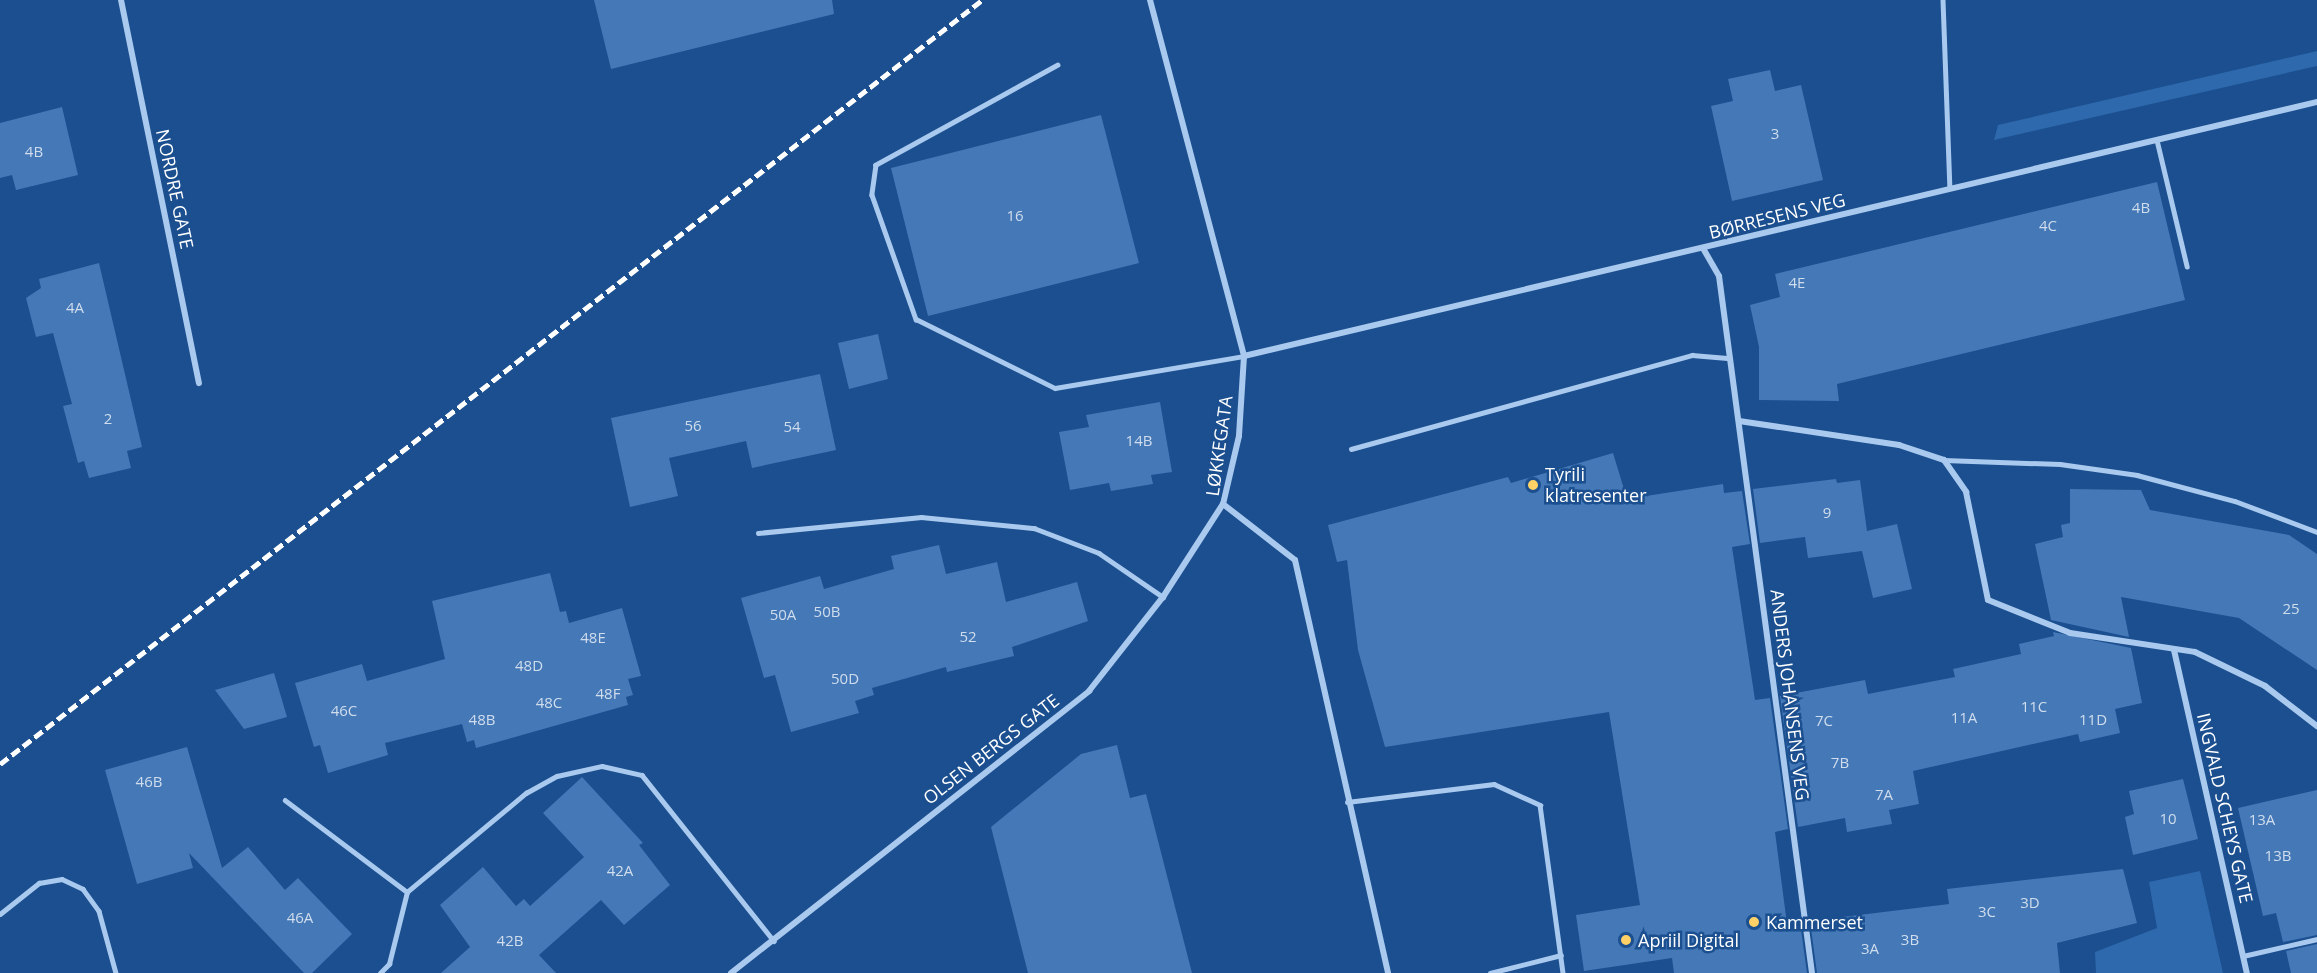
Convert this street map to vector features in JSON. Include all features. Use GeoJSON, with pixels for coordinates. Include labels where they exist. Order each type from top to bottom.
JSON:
{"type":"FeatureCollection","features":[{"type":"Feature","properties":{"kind":"street","name":"NORDRE GATE"},"geometry":{"type":"LineString","coordinates":[[121,0],[199,383]]}},
{"type":"Feature","properties":{"kind":"street","name":"LØKKEGATA"},"geometry":{"type":"LineString","coordinates":[[1150,0],[1244,356],[1239,436],[1223,504],[1295,560],[1347,802],[1388,973]]}},
{"type":"Feature","properties":{"kind":"street","name":"BØRRESENS VEG"},"geometry":{"type":"LineString","coordinates":[[1244,356],[1704,250],[1950,188],[2317,102]]}},
{"type":"Feature","properties":{"kind":"street","name":"ANDERS JOHANSENS VEG"},"geometry":{"type":"LineString","coordinates":[[1704,250],[1719,276],[1812,973]]}},
{"type":"Feature","properties":{"kind":"street"},"geometry":{"type":"LineString","coordinates":[[1739,422],[1899,445],[1944,460],[1966,492],[1988,600],[2070,633],[2195,652],[2265,686],[2317,726]]}},
{"type":"Feature","properties":{"kind":"street","name":"OLSEN BERGS GATE"},"geometry":{"type":"LineString","coordinates":[[731,973],[1089,691],[1163,597],[1223,504]]}},
{"type":"Feature","properties":{"kind":"street","name":"INGVALD SCHEYS GATE"},"geometry":{"type":"LineString","coordinates":[[2174,650],[2247,973]]}},
{"type":"Feature","properties":{"kind":"lane"},"geometry":{"type":"LineString","coordinates":[[1942,0],[1950,188]]}},
{"type":"Feature","properties":{"kind":"lane"},"geometry":{"type":"LineString","coordinates":[[1058,66],[876,165],[872,195],[916,319],[1055,388],[1244,356]]}},
{"type":"Feature","properties":{"kind":"lane"},"geometry":{"type":"LineString","coordinates":[[2157,140],[2187,266]]}},
{"type":"Feature","properties":{"kind":"lane"},"geometry":{"type":"LineString","coordinates":[[1351,449],[1692,355],[1730,358]]}},
{"type":"Feature","properties":{"kind":"lane"},"geometry":{"type":"LineString","coordinates":[[1944,460],[2060,464],[2137,475],[2235,501],[2317,532]]}},
{"type":"Feature","properties":{"kind":"lane"},"geometry":{"type":"LineString","coordinates":[[758,534],[921,517],[1034,528],[1099,553],[1163,597]]}},
{"type":"Feature","properties":{"kind":"lane"},"geometry":{"type":"LineString","coordinates":[[380,973],[389,964],[407,892],[526,793],[557,776],[602,766],[642,775],[774,941]]}},
{"type":"Feature","properties":{"kind":"lane"},"geometry":{"type":"LineString","coordinates":[[1347,802],[1494,784],[1540,805],[1563,973]]}},
{"type":"Feature","properties":{"kind":"lane"},"geometry":{"type":"LineString","coordinates":[[285,800],[407,892]]}},
{"type":"Feature","properties":{"kind":"lane"},"geometry":{"type":"LineString","coordinates":[[0,914],[39,883],[62,879],[82,889],[99,911],[116,973]]}},
{"type":"Feature","properties":{"kind":"lane"},"geometry":{"type":"LineString","coordinates":[[2243,956],[2317,939]]}},
{"type":"Feature","properties":{"kind":"lane"},"geometry":{"type":"LineString","coordinates":[[1490,973],[1561,955]]}},
{"type":"Feature","properties":{"kind":"shaded area"},"geometry":{"type":"Polygon","coordinates":[[[2317,51],[2317,66],[1994,140],[1998,125],[2317,51]]]}},
{"type":"Feature","properties":{"kind":"shaded area"},"geometry":{"type":"Polygon","coordinates":[[[2200,871],[2223,973],[2096,973],[2095,952],[2157,928],[2149,882],[2200,871]]]}},
{"type":"Feature","properties":{"kind":"building"},"geometry":{"type":"Polygon","coordinates":[[[594,0],[832,0],[834,14],[611,69],[594,0]]]}},
{"type":"Feature","properties":{"kind":"building"},"geometry":{"type":"Polygon","coordinates":[[[1770,70],[1775,91],[1801,85],[1823,180],[1732,201],[1711,106],[1733,101],[1728,79],[1770,70]]]}},
{"type":"Feature","properties":{"kind":"building"},"geometry":{"type":"Polygon","coordinates":[[[62,107],[78,175],[16,190],[12,175],[0,178],[0,123],[62,107]]]}},
{"type":"Feature","properties":{"kind":"building"},"geometry":{"type":"Polygon","coordinates":[[[1101,115],[1139,263],[928,316],[891,168],[1101,115]]]}},
{"type":"Feature","properties":{"kind":"building"},"geometry":{"type":"Polygon","coordinates":[[[2157,182],[2185,300],[1837,384],[1839,401],[1759,400],[1759,347],[1750,305],[1780,297],[1775,274],[2157,182]]]}},
{"type":"Feature","properties":{"kind":"building"},"geometry":{"type":"Polygon","coordinates":[[[99,263],[142,447],[127,451],[131,468],[89,478],[84,461],[78,463],[63,406],[72,404],[53,333],[36,337],[26,298],[41,288],[39,279],[99,263]]]}},
{"type":"Feature","properties":{"kind":"building"},"geometry":{"type":"Polygon","coordinates":[[[878,334],[888,379],[849,389],[838,343],[878,334]]]}},
{"type":"Feature","properties":{"kind":"building"},"geometry":{"type":"Polygon","coordinates":[[[820,374],[836,450],[752,468],[746,441],[669,458],[678,496],[630,507],[611,418],[820,374]]]}},
{"type":"Feature","properties":{"kind":"building"},"geometry":{"type":"Polygon","coordinates":[[[1160,402],[1172,472],[1151,475],[1153,484],[1111,491],[1109,483],[1070,490],[1059,432],[1089,427],[1086,415],[1160,402]]]}},
{"type":"Feature","properties":{"kind":"building"},"geometry":{"type":"Polygon","coordinates":[[[1613,453],[1627,499],[1723,484],[1724,493],[1742,491],[1750,544],[1732,547],[1755,700],[1770,698],[1788,829],[1775,832],[1787,924],[1800,922],[1807,973],[1674,973],[1672,958],[1584,971],[1576,915],[1640,905],[1609,712],[1385,747],[1358,650],[1347,560],[1337,562],[1328,525],[1508,477],[1511,483],[1613,453]]]}},
{"type":"Feature","properties":{"kind":"building"},"geometry":{"type":"Polygon","coordinates":[[[1836,479],[1837,483],[1860,480],[1867,531],[1897,524],[1912,589],[1873,598],[1862,551],[1808,558],[1805,537],[1760,543],[1753,489],[1836,479]]]}},
{"type":"Feature","properties":{"kind":"building"},"geometry":{"type":"Polygon","coordinates":[[[2070,489],[2141,490],[2150,510],[2289,535],[2317,554],[2317,670],[2239,618],[2121,597],[2129,637],[2051,620],[2035,544],[2063,537],[2061,525],[2070,523],[2070,489]]]}},
{"type":"Feature","properties":{"kind":"building"},"geometry":{"type":"Polygon","coordinates":[[[939,545],[946,574],[997,562],[1006,602],[1077,582],[1088,621],[1012,647],[1014,656],[947,672],[946,667],[872,688],[874,695],[855,701],[859,713],[791,732],[775,675],[764,678],[741,598],[820,576],[824,589],[894,569],[891,556],[939,545]]]}},
{"type":"Feature","properties":{"kind":"building"},"geometry":{"type":"Polygon","coordinates":[[[550,573],[560,612],[566,611],[569,623],[622,608],[641,676],[628,679],[633,695],[626,697],[628,705],[476,748],[474,740],[467,742],[462,724],[385,743],[388,755],[328,773],[320,745],[314,747],[295,683],[362,664],[367,681],[445,659],[432,601],[550,573]]]}},
{"type":"Feature","properties":{"kind":"building"},"geometry":{"type":"Polygon","coordinates":[[[2053,632],[2131,648],[2142,703],[2115,709],[2120,733],[2080,742],[2078,734],[1913,771],[1919,804],[1889,810],[1892,824],[1847,832],[1845,818],[1798,827],[1780,696],[1865,680],[1868,694],[1955,677],[1953,669],[2021,654],[2019,644],[2054,636],[2053,632]]]}},
{"type":"Feature","properties":{"kind":"building"},"geometry":{"type":"Polygon","coordinates":[[[274,673],[287,717],[244,729],[215,690],[274,673]]]}},
{"type":"Feature","properties":{"kind":"building"},"geometry":{"type":"Polygon","coordinates":[[[1117,745],[1130,798],[1146,794],[1192,973],[1028,973],[991,827],[1081,754],[1117,745]]]}},
{"type":"Feature","properties":{"kind":"building"},"geometry":{"type":"Polygon","coordinates":[[[187,747],[222,868],[248,847],[285,890],[298,878],[352,934],[312,973],[304,973],[189,853],[193,868],[137,884],[105,770],[187,747]]]}},
{"type":"Feature","properties":{"kind":"building"},"geometry":{"type":"Polygon","coordinates":[[[582,777],[643,843],[639,845],[670,885],[624,925],[601,900],[539,955],[556,973],[441,973],[470,947],[440,905],[483,867],[516,906],[524,899],[530,906],[584,857],[543,813],[582,777]]]}},
{"type":"Feature","properties":{"kind":"building"},"geometry":{"type":"Polygon","coordinates":[[[2183,779],[2198,839],[2133,855],[2125,817],[2134,814],[2129,791],[2183,779]]]}},
{"type":"Feature","properties":{"kind":"building"},"geometry":{"type":"Polygon","coordinates":[[[2317,790],[2317,935],[2283,942],[2276,913],[2263,916],[2238,808],[2317,790]]]}},
{"type":"Feature","properties":{"kind":"building"},"geometry":{"type":"Polygon","coordinates":[[[2123,869],[2137,923],[2057,943],[2060,973],[1817,973],[1810,921],[1949,904],[1947,889],[2123,869]]]}},
{"type":"Feature","properties":{"kind":"building"},"geometry":{"type":"Polygon","coordinates":[[[2317,944],[2317,973],[2291,973],[2286,951],[2317,944]]]}},
{"type":"Feature","properties":{"kind":"railway"},"geometry":{"type":"LineString","coordinates":[[0,764],[982,0]]}},
{"type":"Feature","properties":{"kind":"place","name":"Tyrili klatresenter"},"geometry":{"type":"Point","coordinates":[1533,485]}},
{"type":"Feature","properties":{"kind":"place","name":"Kammerset"},"geometry":{"type":"Point","coordinates":[1754,922]}},
{"type":"Feature","properties":{"kind":"place","name":"Apriil Digital"},"geometry":{"type":"Point","coordinates":[1626,940]}}]}
